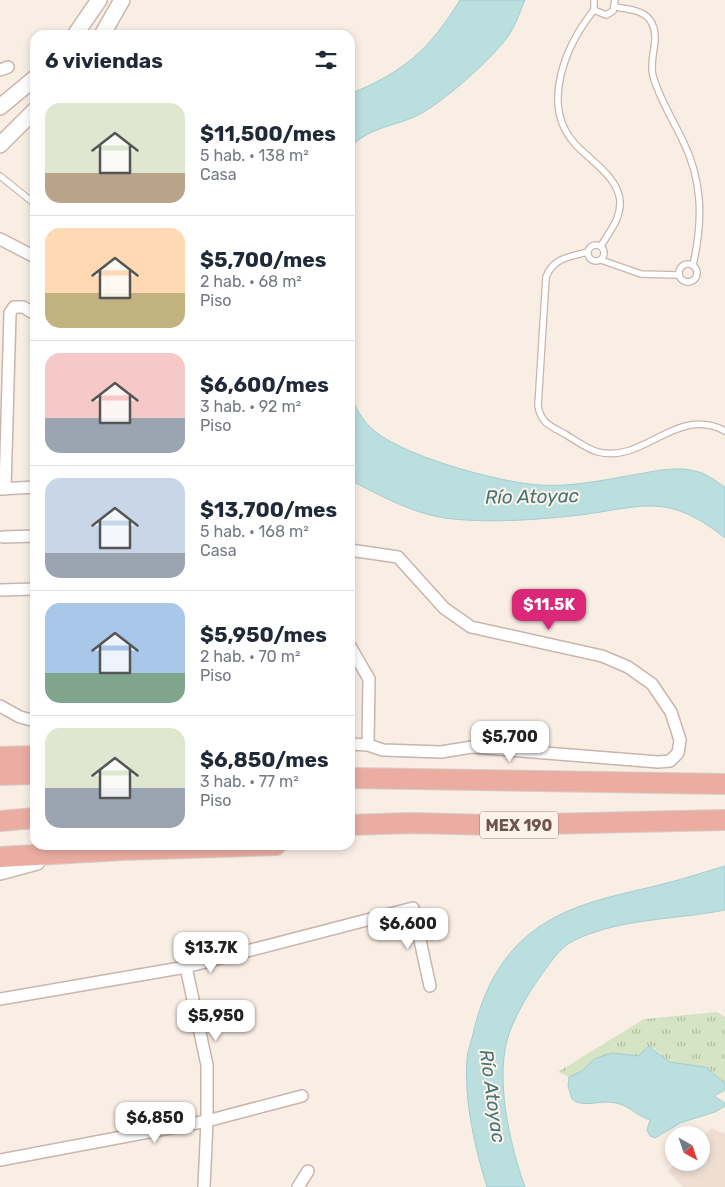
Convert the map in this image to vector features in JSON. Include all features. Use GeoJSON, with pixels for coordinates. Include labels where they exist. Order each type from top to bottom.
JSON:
{"type":"FeatureCollection","features":[{"type":"Feature","properties":{"kind":"highway"},"geometry":{"type":"LineString","coordinates":[[0,757],[30,755]]}},
{"type":"Feature","properties":{"kind":"highway"},"geometry":{"type":"LineString","coordinates":[[355,771],[404,777]]}},
{"type":"Feature","properties":{"kind":"highway"},"geometry":{"type":"LineString","coordinates":[[0,775],[30,774]]}},
{"type":"Feature","properties":{"kind":"highway"},"geometry":{"type":"LineString","coordinates":[[355,778],[404,777],[725,784]]}},
{"type":"Feature","properties":{"kind":"highway"},"geometry":{"type":"LineString","coordinates":[[0,821],[30,818]]}},
{"type":"Feature","properties":{"kind":"highway","name":"MEX 190"},"geometry":{"type":"LineString","coordinates":[[355,825],[493,825],[725,820]]}},
{"type":"Feature","properties":{"kind":"highway"},"geometry":{"type":"LineString","coordinates":[[355,835],[410,824]]}},
{"type":"Feature","properties":{"kind":"highway"},"geometry":{"type":"LineString","coordinates":[[0,857],[123,850]]}},
{"type":"Feature","properties":{"kind":"main road"},"geometry":{"type":"LineString","coordinates":[[78,30],[99,0]]}},
{"type":"Feature","properties":{"kind":"main road"},"geometry":{"type":"LineString","coordinates":[[105,30],[122,0]]}},
{"type":"Feature","properties":{"kind":"main road"},"geometry":{"type":"LineString","coordinates":[[0,107],[30,82]]}},
{"type":"Feature","properties":{"kind":"main road"},"geometry":{"type":"LineString","coordinates":[[0,145],[30,115]]}},
{"type":"Feature","properties":{"kind":"main road"},"geometry":{"type":"LineString","coordinates":[[0,747],[30,754]]}},
{"type":"Feature","properties":{"kind":"main road"},"geometry":{"type":"LineString","coordinates":[[0,872],[26,864],[123,850]]}},
{"type":"Feature","properties":{"kind":"street"},"geometry":{"type":"LineString","coordinates":[[0,239],[30,254]]}},
{"type":"Feature","properties":{"kind":"street"},"geometry":{"type":"LineString","coordinates":[[30,311],[23,307],[14,307],[10,313],[2,489],[30,487]]}},
{"type":"Feature","properties":{"kind":"street"},"geometry":{"type":"LineString","coordinates":[[3,537],[30,536]]}},
{"type":"Feature","properties":{"kind":"street"},"geometry":{"type":"LineString","coordinates":[[355,550],[391,554],[398,557],[444,608],[471,627],[602,656],[628,667],[652,684],[664,698],[672,712],[680,740],[678,753],[670,761],[658,762],[472,747],[441,752],[383,750],[368,745],[355,744]]}},
{"type":"Feature","properties":{"kind":"street"},"geometry":{"type":"LineString","coordinates":[[0,590],[30,588]]}},
{"type":"Feature","properties":{"kind":"street"},"geometry":{"type":"LineString","coordinates":[[355,655],[369,679],[368,745]]}},
{"type":"Feature","properties":{"kind":"street"},"geometry":{"type":"LineString","coordinates":[[0,706],[20,717],[30,720]]}},
{"type":"Feature","properties":{"kind":"street"},"geometry":{"type":"LineString","coordinates":[[0,999],[186,966],[413,908],[430,986]]}},
{"type":"Feature","properties":{"kind":"street"},"geometry":{"type":"LineString","coordinates":[[186,966],[207,1065],[204,1187]]}},
{"type":"Feature","properties":{"kind":"street"},"geometry":{"type":"LineString","coordinates":[[0,1160],[207,1121],[302,1096]]}},
{"type":"Feature","properties":{"kind":"street"},"geometry":{"type":"LineString","coordinates":[[298,1187],[308,1171]]}},
{"type":"Feature","properties":{"kind":"lane"},"geometry":{"type":"LineString","coordinates":[[594,0],[594,10],[578,29],[566,54],[561,75],[559,110],[562,123],[568,134],[575,144],[611,178],[620,200],[616,220],[601,246]]}},
{"type":"Feature","properties":{"kind":"lane"},"geometry":{"type":"LineString","coordinates":[[588,252],[589,258],[594,261],[601,260],[640,274],[678,276],[686,283],[693,281],[697,275],[693,265],[699,238],[700,196],[695,169],[653,76],[655,34],[652,24],[642,13],[615,3],[606,15],[594,10]]}},
{"type":"Feature","properties":{"kind":"lane"},"geometry":{"type":"LineString","coordinates":[[0,176],[30,200]]}},
{"type":"Feature","properties":{"kind":"lane"},"geometry":{"type":"LineString","coordinates":[[601,246],[595,245],[588,252],[559,259],[550,267],[546,277],[538,406],[540,417],[548,425],[598,452],[614,453],[629,450],[678,427],[695,424],[714,425],[725,431]]}},
{"type":"Feature","properties":{"kind":"lane"},"geometry":{"type":"LineString","coordinates":[[601,246],[604,250],[601,260]]}},
{"type":"Feature","properties":{"kind":"lane"},"geometry":{"type":"LineString","coordinates":[[678,276],[682,266],[693,265]]}},
{"type":"Feature","properties":{"kind":"shaded area"},"geometry":{"type":"Polygon","coordinates":[[[712,1128],[725,1134],[725,1187],[683,1187],[668,1171],[710,1171],[710,1130],[712,1128]]]}},
{"type":"Feature","properties":{"kind":"green space"},"geometry":{"type":"Polygon","coordinates":[[[717,1012],[725,1017],[725,1083],[705,1067],[669,1062],[654,1048],[638,1056],[612,1053],[594,1059],[582,1071],[569,1077],[558,1072],[644,1019],[717,1012]]]}},
{"type":"Feature","properties":{"kind":"water"},"geometry":{"type":"Polygon","coordinates":[[[460,0],[525,0],[516,22],[501,45],[438,103],[414,117],[372,132],[355,143],[355,92],[386,77],[414,57],[426,46],[460,0]]]}},
{"type":"Feature","properties":{"kind":"water","name":"Río Atoyac"},"geometry":{"type":"Polygon","coordinates":[[[355,404],[369,426],[382,437],[425,457],[450,466],[501,479],[540,485],[562,485],[595,482],[674,469],[693,470],[702,473],[725,487],[725,538],[704,523],[685,513],[667,508],[651,506],[634,507],[557,517],[482,521],[453,519],[426,514],[355,482],[355,404]]]}},
{"type":"Feature","properties":{"kind":"water","name":"Río Atoyac"},"geometry":{"type":"Polygon","coordinates":[[[725,866],[725,910],[628,924],[591,933],[568,944],[551,962],[531,990],[519,1012],[509,1034],[505,1051],[503,1070],[509,1132],[525,1187],[487,1187],[478,1156],[469,1108],[467,1057],[477,1017],[489,986],[507,957],[531,933],[559,915],[573,909],[602,899],[725,866]]]}},
{"type":"Feature","properties":{"kind":"water"},"geometry":{"type":"Polygon","coordinates":[[[649,1046],[669,1062],[705,1067],[725,1083],[725,1090],[714,1096],[725,1103],[725,1106],[715,1112],[675,1126],[665,1126],[665,1132],[655,1138],[650,1136],[647,1130],[650,1120],[621,1104],[607,1102],[579,1103],[572,1099],[568,1086],[569,1077],[582,1071],[594,1059],[612,1053],[638,1056],[649,1046]]]}}]}
